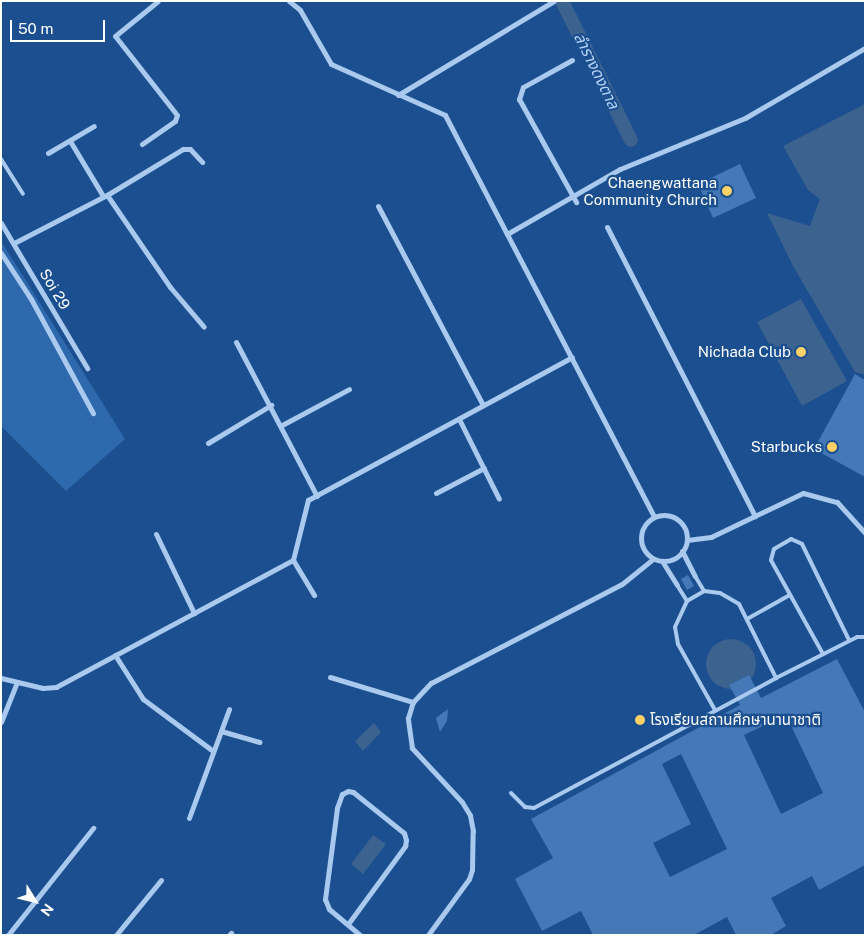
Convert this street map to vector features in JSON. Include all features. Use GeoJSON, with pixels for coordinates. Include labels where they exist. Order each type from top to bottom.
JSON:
{"type":"FeatureCollection","features":[{"type":"Feature","properties":{"kind":"street"},"geometry":{"type":"LineString","coordinates":[[142,144],[175,120],[177,115],[115,36],[158,1]]}},
{"type":"Feature","properties":{"kind":"street"},"geometry":{"type":"LineString","coordinates":[[289,1],[300,10],[331,64],[445,114],[654,517]]}},
{"type":"Feature","properties":{"kind":"street"},"geometry":{"type":"LineString","coordinates":[[300,10],[301,1]]}},
{"type":"Feature","properties":{"kind":"street"},"geometry":{"type":"LineString","coordinates":[[398,95],[554,1]]}},
{"type":"Feature","properties":{"kind":"street"},"geometry":{"type":"LineString","coordinates":[[507,234],[620,169],[745,118],[865,48]]}},
{"type":"Feature","properties":{"kind":"street"},"geometry":{"type":"LineString","coordinates":[[572,60],[523,87],[519,99],[576,202]]}},
{"type":"Feature","properties":{"kind":"street"},"geometry":{"type":"LineString","coordinates":[[48,153],[94,126]]}},
{"type":"Feature","properties":{"kind":"street"},"geometry":{"type":"LineString","coordinates":[[70,141],[105,196],[170,287],[204,327]]}},
{"type":"Feature","properties":{"kind":"street"},"geometry":{"type":"LineString","coordinates":[[14,243],[105,196],[183,148],[190,149],[202,162]]}},
{"type":"Feature","properties":{"kind":"street"},"geometry":{"type":"LineString","coordinates":[[378,206],[483,405]]}},
{"type":"Feature","properties":{"kind":"street","name":"Soi 29"},"geometry":{"type":"LineString","coordinates":[[1,223],[87,368]]}},
{"type":"Feature","properties":{"kind":"street"},"geometry":{"type":"LineString","coordinates":[[607,227],[755,516]]}},
{"type":"Feature","properties":{"kind":"street"},"geometry":{"type":"LineString","coordinates":[[1,253],[31,299],[93,413]]}},
{"type":"Feature","properties":{"kind":"street"},"geometry":{"type":"LineString","coordinates":[[236,342],[272,405],[317,496]]}},
{"type":"Feature","properties":{"kind":"street"},"geometry":{"type":"LineString","coordinates":[[314,595],[294,560],[308,500],[572,357]]}},
{"type":"Feature","properties":{"kind":"street"},"geometry":{"type":"LineString","coordinates":[[282,425],[349,389]]}},
{"type":"Feature","properties":{"kind":"street"},"geometry":{"type":"LineString","coordinates":[[208,443],[272,405]]}},
{"type":"Feature","properties":{"kind":"street"},"geometry":{"type":"LineString","coordinates":[[459,419],[500,499]]}},
{"type":"Feature","properties":{"kind":"street"},"geometry":{"type":"LineString","coordinates":[[436,493],[484,468]]}},
{"type":"Feature","properties":{"kind":"street"},"geometry":{"type":"LineString","coordinates":[[687,540],[711,537],[803,493],[837,502],[865,533]]}},
{"type":"Feature","properties":{"kind":"street"},"geometry":{"type":"LineString","coordinates":[[664,515],[678,520],[685,529],[687,540],[682,551],[673,559],[662,561],[653,559],[640,542],[642,530],[654,517],[664,515]]}},
{"type":"Feature","properties":{"kind":"street"},"geometry":{"type":"LineString","coordinates":[[156,534],[194,613]]}},
{"type":"Feature","properties":{"kind":"street"},"geometry":{"type":"LineString","coordinates":[[682,551],[695,576]]}},
{"type":"Feature","properties":{"kind":"street"},"geometry":{"type":"LineString","coordinates":[[428,935],[469,879],[473,862],[474,830],[470,816],[462,802],[412,748],[408,718],[413,702],[431,683],[622,584],[653,559]]}},
{"type":"Feature","properties":{"kind":"street"},"geometry":{"type":"LineString","coordinates":[[1,678],[43,688],[56,687],[294,560]]}},
{"type":"Feature","properties":{"kind":"street"},"geometry":{"type":"LineString","coordinates":[[662,561],[677,585]]}},
{"type":"Feature","properties":{"kind":"street"},"geometry":{"type":"LineString","coordinates":[[115,655],[143,699],[213,751]]}},
{"type":"Feature","properties":{"kind":"street"},"geometry":{"type":"LineString","coordinates":[[330,677],[413,702]]}},
{"type":"Feature","properties":{"kind":"street"},"geometry":{"type":"LineString","coordinates":[[1,722],[17,682]]}},
{"type":"Feature","properties":{"kind":"street"},"geometry":{"type":"LineString","coordinates":[[189,818],[229,709]]}},
{"type":"Feature","properties":{"kind":"street"},"geometry":{"type":"LineString","coordinates":[[221,731],[259,742]]}},
{"type":"Feature","properties":{"kind":"street"},"geometry":{"type":"LineString","coordinates":[[348,924],[405,846],[406,840],[404,833],[353,792],[348,791],[342,794],[337,808],[324,899],[329,909],[360,935]]}},
{"type":"Feature","properties":{"kind":"street"},"geometry":{"type":"LineString","coordinates":[[8,935],[93,828]]}},
{"type":"Feature","properties":{"kind":"street"},"geometry":{"type":"LineString","coordinates":[[116,935],[161,880]]}},
{"type":"Feature","properties":{"kind":"lane"},"geometry":{"type":"LineString","coordinates":[[1,159],[23,194]]}},
{"type":"Feature","properties":{"kind":"lane"},"geometry":{"type":"LineString","coordinates":[[823,654],[790,595],[771,555],[774,549],[792,539],[802,544],[850,640]]}},
{"type":"Feature","properties":{"kind":"lane"},"geometry":{"type":"LineString","coordinates":[[695,576],[704,591]]}},
{"type":"Feature","properties":{"kind":"lane"},"geometry":{"type":"LineString","coordinates":[[677,585],[687,601]]}},
{"type":"Feature","properties":{"kind":"lane"},"geometry":{"type":"LineString","coordinates":[[715,710],[678,644],[675,627],[687,601],[704,591],[720,593],[740,604],[776,678]]}},
{"type":"Feature","properties":{"kind":"lane"},"geometry":{"type":"LineString","coordinates":[[747,619],[790,595]]}},
{"type":"Feature","properties":{"kind":"lane"},"geometry":{"type":"LineString","coordinates":[[511,793],[525,807],[534,808],[776,678],[850,640],[865,637]]}},
{"type":"Feature","properties":{"kind":"shaded area"},"geometry":{"type":"Polygon","coordinates":[[[865,104],[865,375],[855,372],[793,266],[767,213],[810,226],[820,199],[808,190],[783,146],[865,104]]]}},
{"type":"Feature","properties":{"kind":"shaded area"},"geometry":{"type":"Polygon","coordinates":[[[1,241],[125,439],[66,491],[1,426],[1,241]]]}},
{"type":"Feature","properties":{"kind":"shaded area","name":"Nichada Club"},"geometry":{"type":"Polygon","coordinates":[[[801,299],[847,381],[802,406],[757,322],[801,299]]]}},
{"type":"Feature","properties":{"kind":"shaded area"},"geometry":{"type":"Polygon","coordinates":[[[726,639],[736,639],[749,646],[756,659],[756,669],[749,682],[736,689],[726,689],[717,685],[710,678],[706,669],[706,659],[710,650],[717,643],[726,639]]]}},
{"type":"Feature","properties":{"kind":"shaded area"},"geometry":{"type":"Polygon","coordinates":[[[374,723],[381,732],[363,751],[355,741],[374,723]]]}},
{"type":"Feature","properties":{"kind":"shaded area"},"geometry":{"type":"Polygon","coordinates":[[[373,835],[386,844],[363,874],[351,864],[373,835]]]}},
{"type":"Feature","properties":{"kind":"building","name":"Chaengwattana Community Church"},"geometry":{"type":"Polygon","coordinates":[[[740,164],[756,198],[713,218],[698,184],[740,164]]]}},
{"type":"Feature","properties":{"kind":"building"},"geometry":{"type":"Polygon","coordinates":[[[855,374],[865,380],[865,477],[814,449],[855,374]]]}},
{"type":"Feature","properties":{"kind":"building"},"geometry":{"type":"Polygon","coordinates":[[[688,575],[694,586],[687,590],[681,579],[688,575]]]}},
{"type":"Feature","properties":{"kind":"building"},"geometry":{"type":"Polygon","coordinates":[[[837,659],[865,712],[865,865],[819,890],[812,876],[771,898],[786,926],[771,935],[736,935],[727,917],[694,935],[593,935],[581,911],[542,931],[515,879],[553,858],[531,819],[740,705],[729,685],[749,675],[761,698],[837,659]],[[786,715],[744,735],[781,814],[823,793],[786,715]],[[681,754],[662,764],[691,824],[653,843],[670,877],[727,849],[681,754]]]}},
{"type":"Feature","properties":{"kind":"building"},"geometry":{"type":"Polygon","coordinates":[[[448,709],[447,721],[440,732],[436,718],[448,709]]]}},
{"type":"Feature","properties":{"kind":"waterway","name":"ลำรางดงตาล"},"geometry":{"type":"LineString","coordinates":[[562,1],[631,140]]}},
{"type":"Feature","properties":{"kind":"place","name":"Chaengwattana Community Church"},"geometry":{"type":"Point","coordinates":[727,191]}},
{"type":"Feature","properties":{"kind":"place","name":"Nichada Club"},"geometry":{"type":"Point","coordinates":[801,352]}},
{"type":"Feature","properties":{"kind":"place","name":"Starbucks"},"geometry":{"type":"Point","coordinates":[832,447]}},
{"type":"Feature","properties":{"kind":"place","name":"โรงเรียนสถานศึกษานานาชาติ"},"geometry":{"type":"Point","coordinates":[640,720]}}]}
